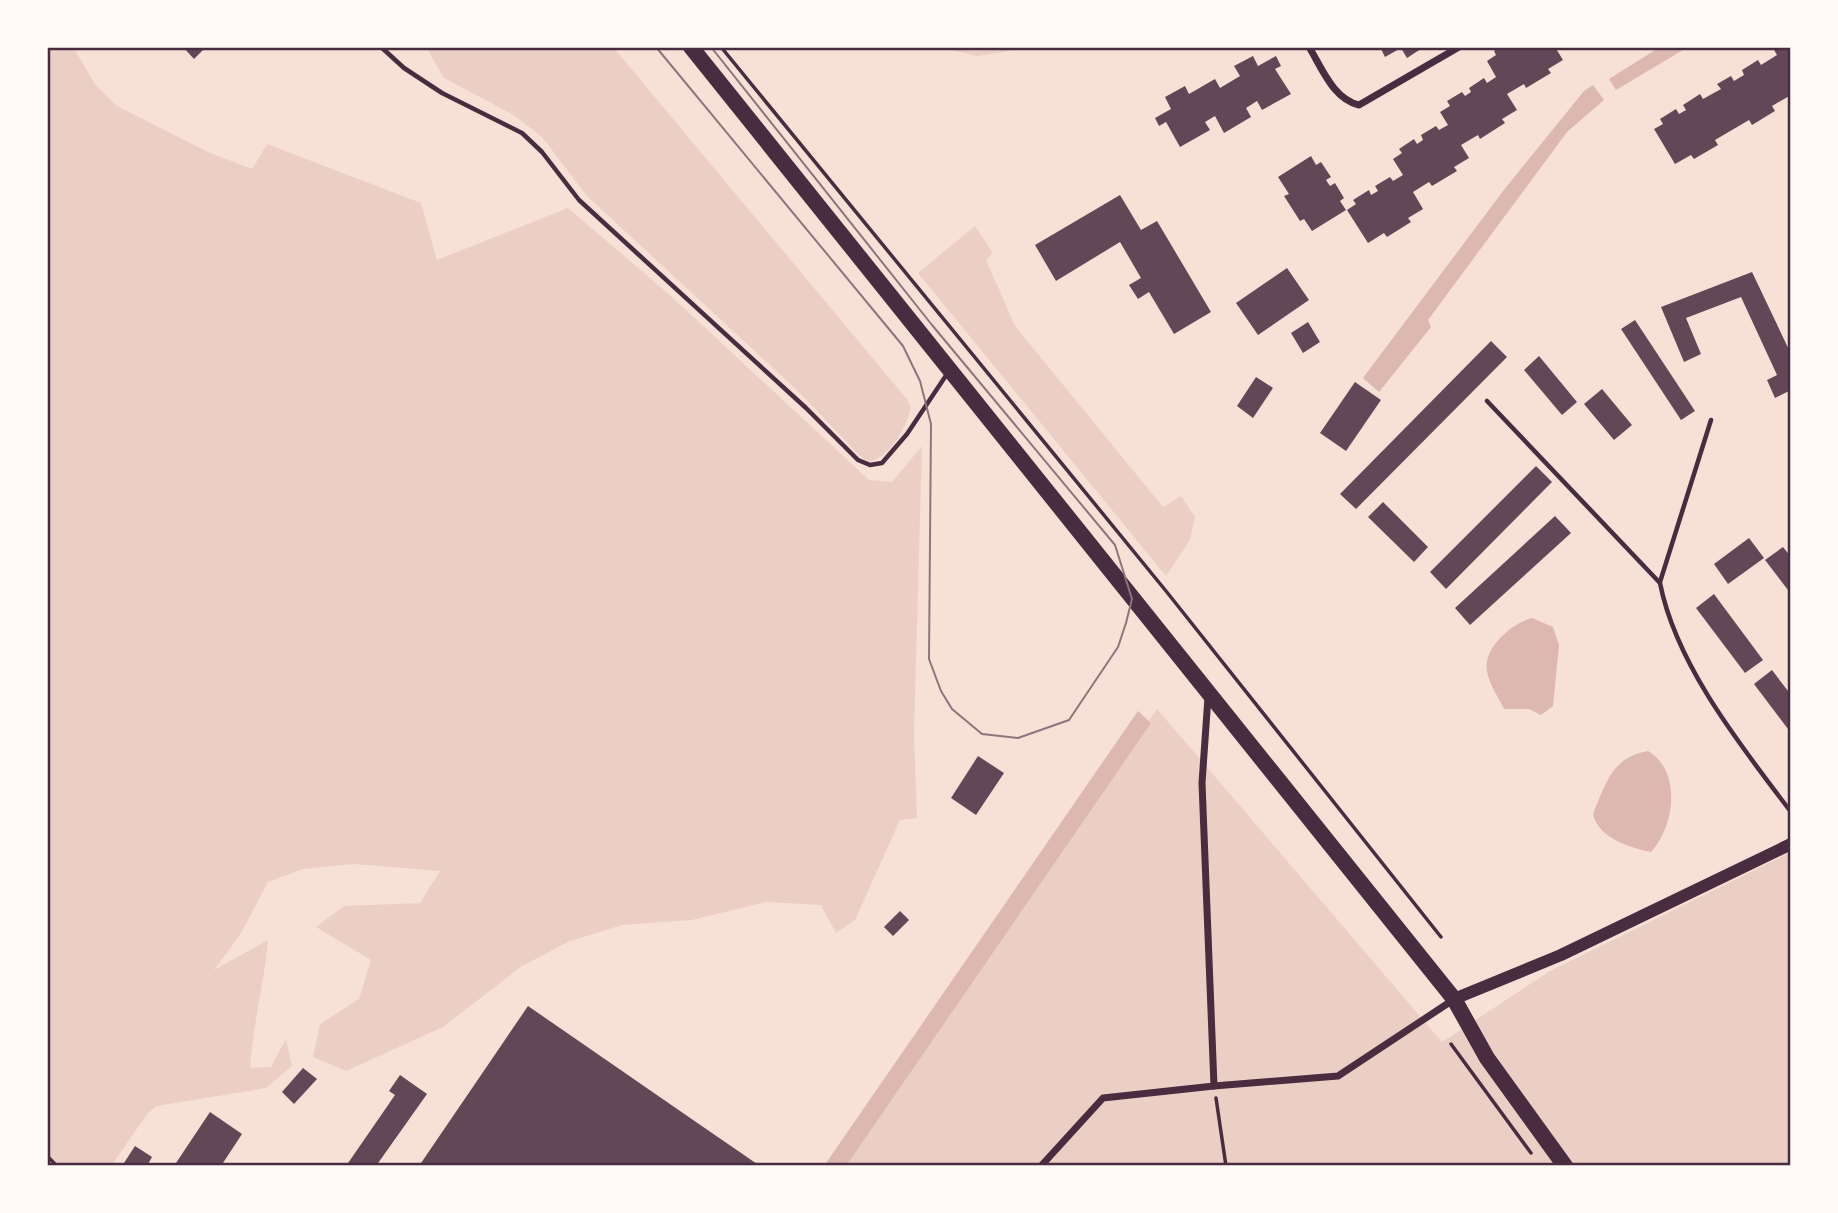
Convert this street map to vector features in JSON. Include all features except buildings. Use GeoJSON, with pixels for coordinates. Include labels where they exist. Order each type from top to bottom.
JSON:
{"type":"FeatureCollection","features":[{"type":"Feature","properties":{"kind":"main road"},"geometry":{"type":"LineString","coordinates":[[691,47],[1454,999],[1487,1058],[1565,1166]]}},
{"type":"Feature","properties":{"kind":"street"},"geometry":{"type":"LineString","coordinates":[[1309,47],[1337,93],[1348,102],[1359,105],[1460,47]]}},
{"type":"Feature","properties":{"kind":"street"},"geometry":{"type":"LineString","coordinates":[[1208,693],[1202,783],[1214,1086]]}},
{"type":"Feature","properties":{"kind":"street"},"geometry":{"type":"LineString","coordinates":[[1041,1166],[1103,1098],[1338,1076],[1454,999],[1561,955],[1791,844]]}},
{"type":"Feature","properties":{"kind":"lane"},"geometry":{"type":"LineString","coordinates":[[381,47],[404,68],[442,93],[500,119],[522,133],[542,152],[579,200],[806,408],[858,460],[870,465],[882,463],[906,434],[949,370]]}},
{"type":"Feature","properties":{"kind":"lane"},"geometry":{"type":"LineString","coordinates":[[1487,401],[1660,583]]}},
{"type":"Feature","properties":{"kind":"lane"},"geometry":{"type":"LineString","coordinates":[[1711,420],[1660,583],[1666,614],[1725,725],[1791,811]]}},
{"type":"Feature","properties":{"kind":"path"},"geometry":{"type":"LineString","coordinates":[[721,47],[1166,592],[1441,937]]}},
{"type":"Feature","properties":{"kind":"path"},"geometry":{"type":"LineString","coordinates":[[1451,1044],[1533,1155]]}},
{"type":"Feature","properties":{"kind":"path"},"geometry":{"type":"LineString","coordinates":[[1214,1086],[1226,1166]]}},
{"type":"Feature","properties":{"kind":"path"},"geometry":{"type":"LineString","coordinates":[[47,1156],[57,1166]]}},
{"type":"Feature","properties":{"kind":"shaded area"},"geometry":{"type":"Polygon","coordinates":[[[47,47],[73,47],[95,84],[117,106],[210,153],[252,169],[267,144],[421,203],[437,260],[568,208],[671,296],[869,480],[892,482],[922,446],[914,734],[917,818],[900,820],[855,920],[836,933],[821,905],[766,902],[692,920],[622,925],[570,941],[522,966],[443,1027],[346,1071],[313,1057],[320,1024],[359,999],[371,960],[316,927],[344,906],[420,903],[440,871],[353,864],[303,869],[268,882],[240,935],[214,970],[268,940],[250,1068],[271,1067],[286,1039],[292,1066],[266,1088],[157,1106],[148,1113],[111,1166],[59,1166],[47,1154],[47,47]]]}},
{"type":"Feature","properties":{"kind":"shaded area"},"geometry":{"type":"Polygon","coordinates":[[[426,47],[613,47],[906,398],[911,408],[896,441],[876,459],[868,462],[859,455],[800,393],[587,196],[542,137],[512,114],[444,78],[426,47]]]}},
{"type":"Feature","properties":{"kind":"shaded area"},"geometry":{"type":"Polygon","coordinates":[[[939,47],[1037,47],[977,56],[939,47]]]}},
{"type":"Feature","properties":{"kind":"shaded area"},"geometry":{"type":"Polygon","coordinates":[[[1660,47],[1688,47],[1616,90],[1609,79],[1660,47]]]}},
{"type":"Feature","properties":{"kind":"shaded area"},"geometry":{"type":"Polygon","coordinates":[[[1593,85],[1604,100],[1567,132],[1428,320],[1431,327],[1379,392],[1363,378],[1503,191],[1584,91],[1593,85]]]}},
{"type":"Feature","properties":{"kind":"shaded area"},"geometry":{"type":"Polygon","coordinates":[[[975,226],[993,253],[986,260],[1015,326],[1163,507],[1181,496],[1195,517],[1190,540],[1166,576],[918,273],[975,226]]]}},
{"type":"Feature","properties":{"kind":"shaded area"},"geometry":{"type":"Polygon","coordinates":[[[1532,618],[1553,627],[1559,645],[1553,706],[1541,715],[1529,709],[1504,709],[1489,680],[1487,668],[1489,655],[1498,641],[1518,624],[1532,618]]]}},
{"type":"Feature","properties":{"kind":"shaded area"},"geometry":{"type":"Polygon","coordinates":[[[1157,709],[1442,1042],[1550,971],[1791,852],[1791,1166],[841,1166],[1157,709]]]}},
{"type":"Feature","properties":{"kind":"shaded area"},"geometry":{"type":"Polygon","coordinates":[[[1138,711],[1151,723],[846,1166],[824,1166],[1138,711]]]}},
{"type":"Feature","properties":{"kind":"shaded area"},"geometry":{"type":"Polygon","coordinates":[[[1648,751],[1659,760],[1666,772],[1671,799],[1665,828],[1651,852],[1625,845],[1608,836],[1601,830],[1593,814],[1618,765],[1636,754],[1648,751]]]}},
{"type":"Feature","properties":{"kind":"tram line"},"geometry":{"type":"LineString","coordinates":[[656,47],[903,346],[920,381],[931,424],[929,659],[941,691],[952,709],[982,734],[1018,738],[1069,720],[1118,647],[1126,623],[1132,599],[1115,545],[932,325],[711,47]]}}]}
